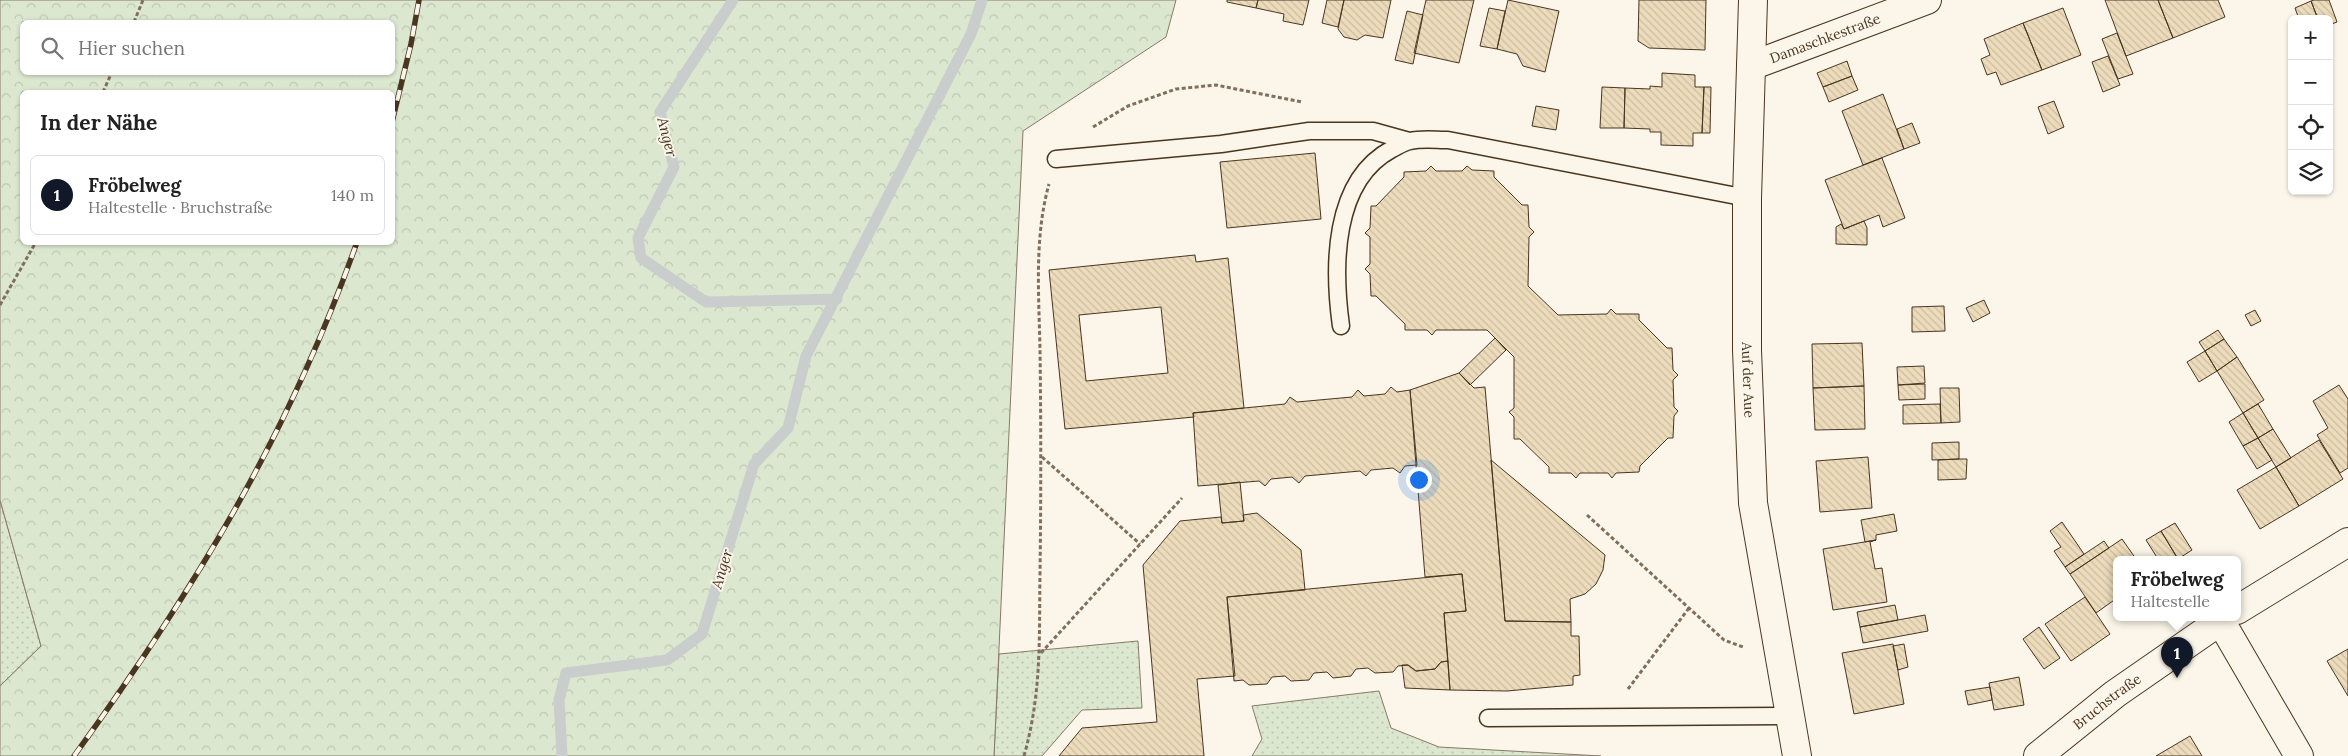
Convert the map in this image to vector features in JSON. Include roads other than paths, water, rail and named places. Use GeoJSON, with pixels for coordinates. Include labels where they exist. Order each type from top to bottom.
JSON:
{"type":"FeatureCollection","features":[{"type":"Feature","properties":{"kind":"street","name":"Auf der Aue"},"geometry":{"type":"LineString","coordinates":[[1753,0],[1747,198],[1747,350],[1753,503],[1797,756]]}},
{"type":"Feature","properties":{"kind":"street","name":"Damaschkestraße"},"geometry":{"type":"LineString","coordinates":[[1752,66],[1927,0]]}},
{"type":"Feature","properties":{"kind":"street","name":"Bruchstraße"},"geometry":{"type":"LineString","coordinates":[[2241,608],[2348,542]]}},
{"type":"Feature","properties":{"kind":"street","name":"Bruchstraße"},"geometry":{"type":"LineString","coordinates":[[2038,756],[2115,694],[2221,621]]}},
{"type":"Feature","properties":{"kind":"street"},"geometry":{"type":"LineString","coordinates":[[2231,621],[2300,756]]}},
{"type":"Feature","properties":{"kind":"lane"},"geometry":{"type":"LineString","coordinates":[[1056,159],[1221,144],[1309,131],[1373,131],[1409,141],[1448,140],[1747,198]]}},
{"type":"Feature","properties":{"kind":"lane"},"geometry":{"type":"LineString","coordinates":[[1341,326],[1337,272],[1340,230],[1353,189],[1378,157],[1409,141]]}},
{"type":"Feature","properties":{"kind":"lane"},"geometry":{"type":"LineString","coordinates":[[1488,718],[1790,716]]}},
{"type":"Feature","properties":{"kind":"waterway","name":"Anger"},"geometry":{"type":"LineString","coordinates":[[733,0],[660,112],[674,167],[638,238],[641,258],[706,302],[837,299]]}},
{"type":"Feature","properties":{"kind":"waterway","name":"Anger"},"geometry":{"type":"LineString","coordinates":[[562,756],[559,700],[566,673],[667,660],[702,634],[754,464],[788,428],[806,356],[971,34],[982,0]]}},
{"type":"Feature","properties":{"kind":"railway"},"geometry":{"type":"LineString","coordinates":[[395,110],[411,44],[419,0]]}},
{"type":"Feature","properties":{"kind":"railway"},"geometry":{"type":"LineString","coordinates":[[74,756],[159,634],[235,510],[301,381],[356,245]]}},
{"type":"Feature","properties":{"kind":"place","name":"Fröbelweg"},"geometry":{"type":"Point","coordinates":[2177,678]}}]}
